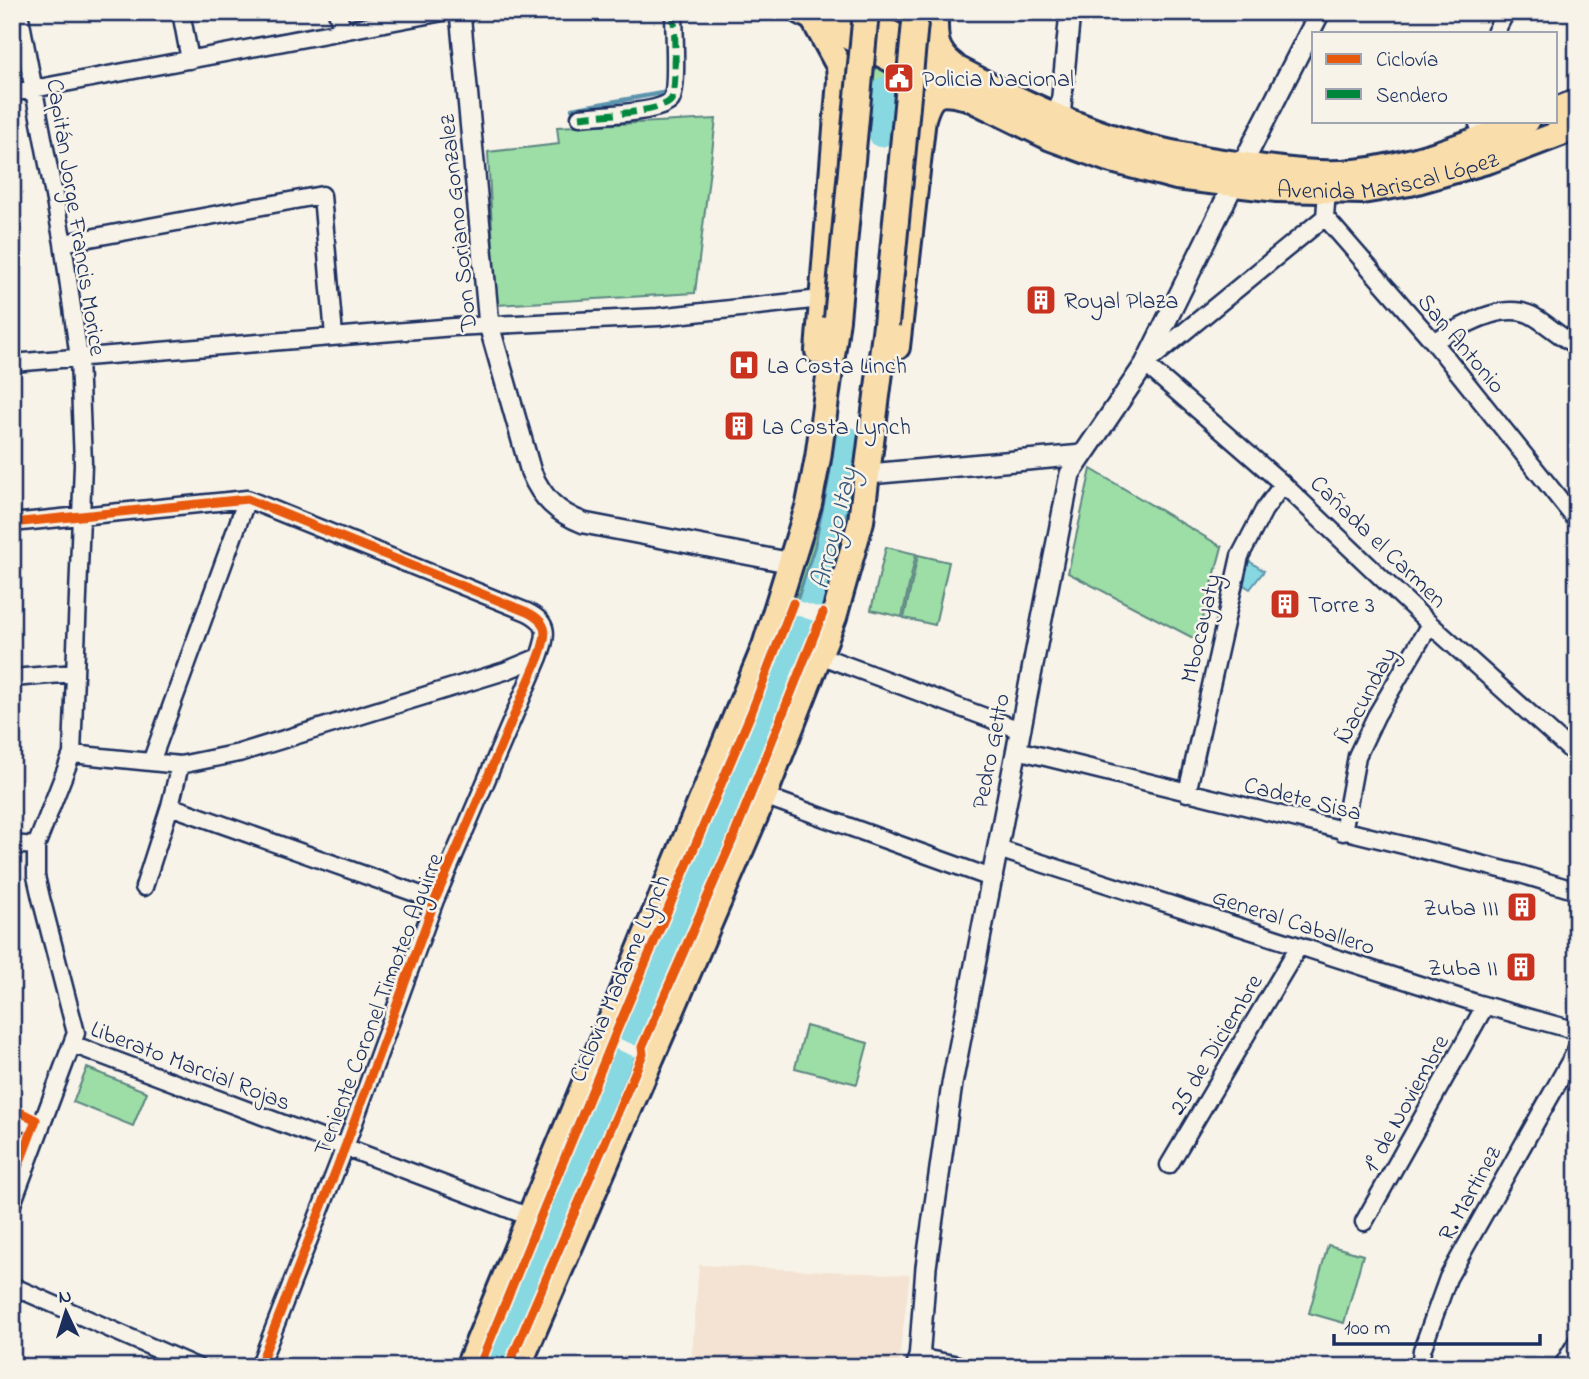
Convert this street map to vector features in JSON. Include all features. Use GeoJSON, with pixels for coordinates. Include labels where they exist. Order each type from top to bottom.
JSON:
{"type":"FeatureCollection","features":[{"type":"Feature","properties":{"kind":"highway"},"geometry":{"type":"LineString","coordinates":[[850,12],[956,68],[1060,117],[1140,145],[1200,159],[1238,175]]}},
{"type":"Feature","properties":{"kind":"highway"},"geometry":{"type":"LineString","coordinates":[[468,1367],[751,683],[792,563],[809,505],[824,416],[837,319],[866,12]]}},
{"type":"Feature","properties":{"kind":"highway"},"geometry":{"type":"LineString","coordinates":[[518,1367],[764,796],[819,655],[853,555],[869,474],[916,12]]}},
{"type":"Feature","properties":{"kind":"highway"},"geometry":{"type":"LineString","coordinates":[[935,12],[938,49],[942,57],[956,68]]}},
{"type":"Feature","properties":{"kind":"highway"},"geometry":{"type":"LineString","coordinates":[[807,16],[834,54],[839,66],[840,80],[821,299],[817,396],[824,416]]}},
{"type":"Feature","properties":{"kind":"highway"},"geometry":{"type":"LineString","coordinates":[[807,16],[964,96],[1051,138],[1087,152],[1177,177],[1238,175]]}},
{"type":"Feature","properties":{"kind":"highway"},"geometry":{"type":"LineString","coordinates":[[874,422],[897,346],[923,118],[928,103],[938,94],[947,92],[964,96]]}},
{"type":"Feature","properties":{"kind":"highway"},"geometry":{"type":"LineString","coordinates":[[1558,109],[1577,102]]}},
{"type":"Feature","properties":{"kind":"highway","name":"Avenida Mariscal López"},"geometry":{"type":"LineString","coordinates":[[1238,175],[1354,172],[1388,167],[1480,129],[1521,122]]}},
{"type":"Feature","properties":{"kind":"highway","name":"Avenida Mariscal López"},"geometry":{"type":"LineString","coordinates":[[1238,175],[1327,191],[1363,191],[1410,183],[1490,160],[1577,127]]}},
{"type":"Feature","properties":{"kind":"main road"},"geometry":{"type":"LineString","coordinates":[[919,1364],[957,1367]]}},
{"type":"Feature","properties":{"kind":"street","name":"Capitán Jorge Francis Morice"},"geometry":{"type":"LineString","coordinates":[[12,1203],[76,1034],[36,876],[36,846],[72,754],[83,464],[79,358],[63,243],[19,12]]}},
{"type":"Feature","properties":{"kind":"street"},"geometry":{"type":"LineString","coordinates":[[181,12],[190,60]]}},
{"type":"Feature","properties":{"kind":"street"},"geometry":{"type":"LineString","coordinates":[[338,12],[343,31]]}},
{"type":"Feature","properties":{"kind":"street"},"geometry":{"type":"LineString","coordinates":[[12,93],[443,12]]}},
{"type":"Feature","properties":{"kind":"street","name":"Don Soriano Gonzalez"},"geometry":{"type":"LineString","coordinates":[[460,12],[489,325],[531,472],[541,492],[557,510],[584,523],[792,563]]}},
{"type":"Feature","properties":{"kind":"street"},"geometry":{"type":"LineString","coordinates":[[580,117],[660,107],[671,100],[674,88],[674,12]]}},
{"type":"Feature","properties":{"kind":"street"},"geometry":{"type":"LineString","coordinates":[[1060,117],[1070,12]]}},
{"type":"Feature","properties":{"kind":"street","name":"Pedro Getto"},"geometry":{"type":"LineString","coordinates":[[919,1364],[926,1267],[952,1088],[1070,474],[1145,364],[1320,12]]}},
{"type":"Feature","properties":{"kind":"street"},"geometry":{"type":"LineString","coordinates":[[1496,32],[1506,12]]}},
{"type":"Feature","properties":{"kind":"street"},"geometry":{"type":"LineString","coordinates":[[1145,364],[1325,217],[1327,191]]}},
{"type":"Feature","properties":{"kind":"street"},"geometry":{"type":"LineString","coordinates":[[63,243],[322,195],[334,336]]}},
{"type":"Feature","properties":{"kind":"street","name":"San Antonio"},"geometry":{"type":"LineString","coordinates":[[1325,217],[1433,341],[1577,520]]}},
{"type":"Feature","properties":{"kind":"street"},"geometry":{"type":"LineString","coordinates":[[12,363],[334,336],[658,317],[821,299]]}},
{"type":"Feature","properties":{"kind":"street"},"geometry":{"type":"LineString","coordinates":[[1433,341],[1488,316],[1512,310],[1531,315],[1577,345]]}},
{"type":"Feature","properties":{"kind":"street","name":"Cañada el Carmen"},"geometry":{"type":"LineString","coordinates":[[1145,364],[1283,484],[1430,624],[1577,756]]}},
{"type":"Feature","properties":{"kind":"street"},"geometry":{"type":"LineString","coordinates":[[869,474],[1083,455]]}},
{"type":"Feature","properties":{"kind":"street","name":"Mbocayaty"},"geometry":{"type":"LineString","coordinates":[[1187,793],[1240,556],[1264,510],[1283,484]]}},
{"type":"Feature","properties":{"kind":"street"},"geometry":{"type":"LineString","coordinates":[[12,523],[247,499],[151,762]]}},
{"type":"Feature","properties":{"kind":"street","name":"Teniente Coronel Timoteo Aguirre"},"geometry":{"type":"LineString","coordinates":[[247,499],[536,616],[543,623],[545,630],[538,657],[435,900],[345,1147],[259,1367]]}},
{"type":"Feature","properties":{"kind":"street","name":"Ñacunday"},"geometry":{"type":"LineString","coordinates":[[1343,832],[1357,755],[1376,716],[1430,624]]}},
{"type":"Feature","properties":{"kind":"street"},"geometry":{"type":"LineString","coordinates":[[819,655],[1020,730]]}},
{"type":"Feature","properties":{"kind":"street"},"geometry":{"type":"LineString","coordinates":[[72,754],[180,765],[239,753],[505,671],[538,657]]}},
{"type":"Feature","properties":{"kind":"street"},"geometry":{"type":"LineString","coordinates":[[12,678],[75,673]]}},
{"type":"Feature","properties":{"kind":"street","name":"Cadete Sisa"},"geometry":{"type":"LineString","coordinates":[[1017,750],[1517,873],[1577,891]]}},
{"type":"Feature","properties":{"kind":"street"},"geometry":{"type":"LineString","coordinates":[[144,887],[180,765]]}},
{"type":"Feature","properties":{"kind":"street"},"geometry":{"type":"LineString","coordinates":[[764,796],[994,878]]}},
{"type":"Feature","properties":{"kind":"street"},"geometry":{"type":"LineString","coordinates":[[170,806],[435,900]]}},
{"type":"Feature","properties":{"kind":"street"},"geometry":{"type":"LineString","coordinates":[[12,844],[36,846]]}},
{"type":"Feature","properties":{"kind":"street","name":"General Caballero"},"geometry":{"type":"LineString","coordinates":[[998,849],[1485,1006],[1577,1031]]}},
{"type":"Feature","properties":{"kind":"street","name":"25 de Diciembre"},"geometry":{"type":"LineString","coordinates":[[1170,1165],[1299,946]]}},
{"type":"Feature","properties":{"kind":"street","name":"1° de Noviembre"},"geometry":{"type":"LineString","coordinates":[[1364,1223],[1485,1006]]}},
{"type":"Feature","properties":{"kind":"street","name":"Liberato Marcial Rojas"},"geometry":{"type":"LineString","coordinates":[[72,1044],[530,1217]]}},
{"type":"Feature","properties":{"kind":"street","name":"R. Martinez"},"geometry":{"type":"LineString","coordinates":[[1420,1367],[1422,1350],[1448,1278],[1577,1049]]}},
{"type":"Feature","properties":{"kind":"street"},"geometry":{"type":"LineString","coordinates":[[12,1116],[40,1129]]}},
{"type":"Feature","properties":{"kind":"street"},"geometry":{"type":"LineString","coordinates":[[12,1286],[197,1367]]}},
{"type":"Feature","properties":{"kind":"street"},"geometry":{"type":"LineString","coordinates":[[1562,1367],[1577,1342]]}},
{"type":"Feature","properties":{"kind":"shaded area"},"geometry":{"type":"Polygon","coordinates":[[[699,1265],[910,1275],[898,1367],[691,1367],[699,1265]]]}},
{"type":"Feature","properties":{"kind":"green space"},"geometry":{"type":"Polygon","coordinates":[[[872,60],[901,75],[848,353],[828,484],[820,484],[872,60]]]}},
{"type":"Feature","properties":{"kind":"green space"},"geometry":{"type":"Polygon","coordinates":[[[716,119],[695,293],[496,305],[488,152],[559,144],[557,127],[716,119]]]}},
{"type":"Feature","properties":{"kind":"green space"},"geometry":{"type":"Polygon","coordinates":[[[1091,469],[1222,547],[1197,640],[1068,573],[1091,469]]]}},
{"type":"Feature","properties":{"kind":"green space"},"geometry":{"type":"Polygon","coordinates":[[[819,485],[827,486],[814,547],[796,602],[789,600],[819,485]]]}},
{"type":"Feature","properties":{"kind":"green space"},"geometry":{"type":"Polygon","coordinates":[[[886,547],[916,554],[902,617],[871,610],[886,547]]]}},
{"type":"Feature","properties":{"kind":"green space"},"geometry":{"type":"Polygon","coordinates":[[[918,555],[949,562],[935,625],[904,618],[918,555]]]}},
{"type":"Feature","properties":{"kind":"green space"},"geometry":{"type":"Polygon","coordinates":[[[786,607],[794,610],[624,1023],[619,1022],[786,607]]]}},
{"type":"Feature","properties":{"kind":"green space"},"geometry":{"type":"Polygon","coordinates":[[[818,621],[823,623],[648,1053],[639,1050],[818,621]]]}},
{"type":"Feature","properties":{"kind":"green space"},"geometry":{"type":"Polygon","coordinates":[[[806,1026],[868,1043],[857,1084],[795,1068],[806,1026]]]}},
{"type":"Feature","properties":{"kind":"green space"},"geometry":{"type":"Polygon","coordinates":[[[611,1045],[614,1046],[482,1367],[477,1367],[611,1045]]]}},
{"type":"Feature","properties":{"kind":"green space"},"geometry":{"type":"Polygon","coordinates":[[[87,1068],[147,1092],[133,1126],[73,1102],[87,1068]]]}},
{"type":"Feature","properties":{"kind":"green space"},"geometry":{"type":"Polygon","coordinates":[[[1328,1245],[1363,1255],[1344,1323],[1309,1313],[1328,1245]]]}},
{"type":"Feature","properties":{"kind":"water"},"geometry":{"type":"Polygon","coordinates":[[[896,105],[859,452],[838,552],[817,624],[505,1367],[483,1367],[795,610],[812,615],[815,608],[797,603],[815,547],[829,480],[848,355],[896,105]]]}},
{"type":"Feature","properties":{"kind":"water"},"geometry":{"type":"Polygon","coordinates":[[[1249,561],[1264,571],[1250,589],[1241,583],[1249,561]]]}},
{"type":"Feature","properties":{"kind":"pier"},"geometry":{"type":"Polygon","coordinates":[[[870,99],[897,101],[866,430],[834,425],[849,320],[870,99]]]}},
{"type":"Feature","properties":{"kind":"pier"},"geometry":{"type":"Polygon","coordinates":[[[794,600],[824,609],[820,613],[820,623],[790,613],[795,606],[811,611],[795,605],[794,600]]]}},
{"type":"Feature","properties":{"kind":"pier"},"geometry":{"type":"Polygon","coordinates":[[[615,1037],[642,1048],[638,1058],[611,1047],[615,1037]]]}},
{"type":"Feature","properties":{"kind":"waterway","name":"Arroyo Itay"},"geometry":{"type":"LineString","coordinates":[[881,135],[884,89]]}},
{"type":"Feature","properties":{"kind":"waterway"},"geometry":{"type":"LineString","coordinates":[[572,109],[668,92]]}},
{"type":"Feature","properties":{"kind":"marked path"},"geometry":{"type":"LineString","coordinates":[[580,117],[643,111],[671,100],[675,72],[674,12]]}},
{"type":"Feature","properties":{"kind":"cycle path"},"geometry":{"type":"LineString","coordinates":[[12,523],[247,499],[527,612],[540,621],[545,630],[539,657],[435,900],[345,1147],[259,1367]]}},
{"type":"Feature","properties":{"kind":"cycle path","name":"Ciclovia Madame Lynch"},"geometry":{"type":"LineString","coordinates":[[479,1367],[752,711],[793,603]]}},
{"type":"Feature","properties":{"kind":"cycle path"},"geometry":{"type":"LineString","coordinates":[[508,1367],[732,841],[823,613]]}},
{"type":"Feature","properties":{"kind":"cycle path"},"geometry":{"type":"LineString","coordinates":[[12,1108],[36,1120],[12,1183]]}},
{"type":"Feature","properties":{"kind":"place","name":"Policia Nacional"},"geometry":{"type":"Point","coordinates":[899,78]}},
{"type":"Feature","properties":{"kind":"place","name":"Royal Plaza"},"geometry":{"type":"Point","coordinates":[1041,300]}},
{"type":"Feature","properties":{"kind":"place","name":"La Costa Linch"},"geometry":{"type":"Point","coordinates":[744,365]}},
{"type":"Feature","properties":{"kind":"place","name":"La Costa Lynch"},"geometry":{"type":"Point","coordinates":[739,426]}},
{"type":"Feature","properties":{"kind":"place","name":"Torre 3"},"geometry":{"type":"Point","coordinates":[1285,604]}},
{"type":"Feature","properties":{"kind":"place","name":"Zuba III"},"geometry":{"type":"Point","coordinates":[1522,907]}},
{"type":"Feature","properties":{"kind":"place","name":"Zuba II"},"geometry":{"type":"Point","coordinates":[1521,967]}}]}
